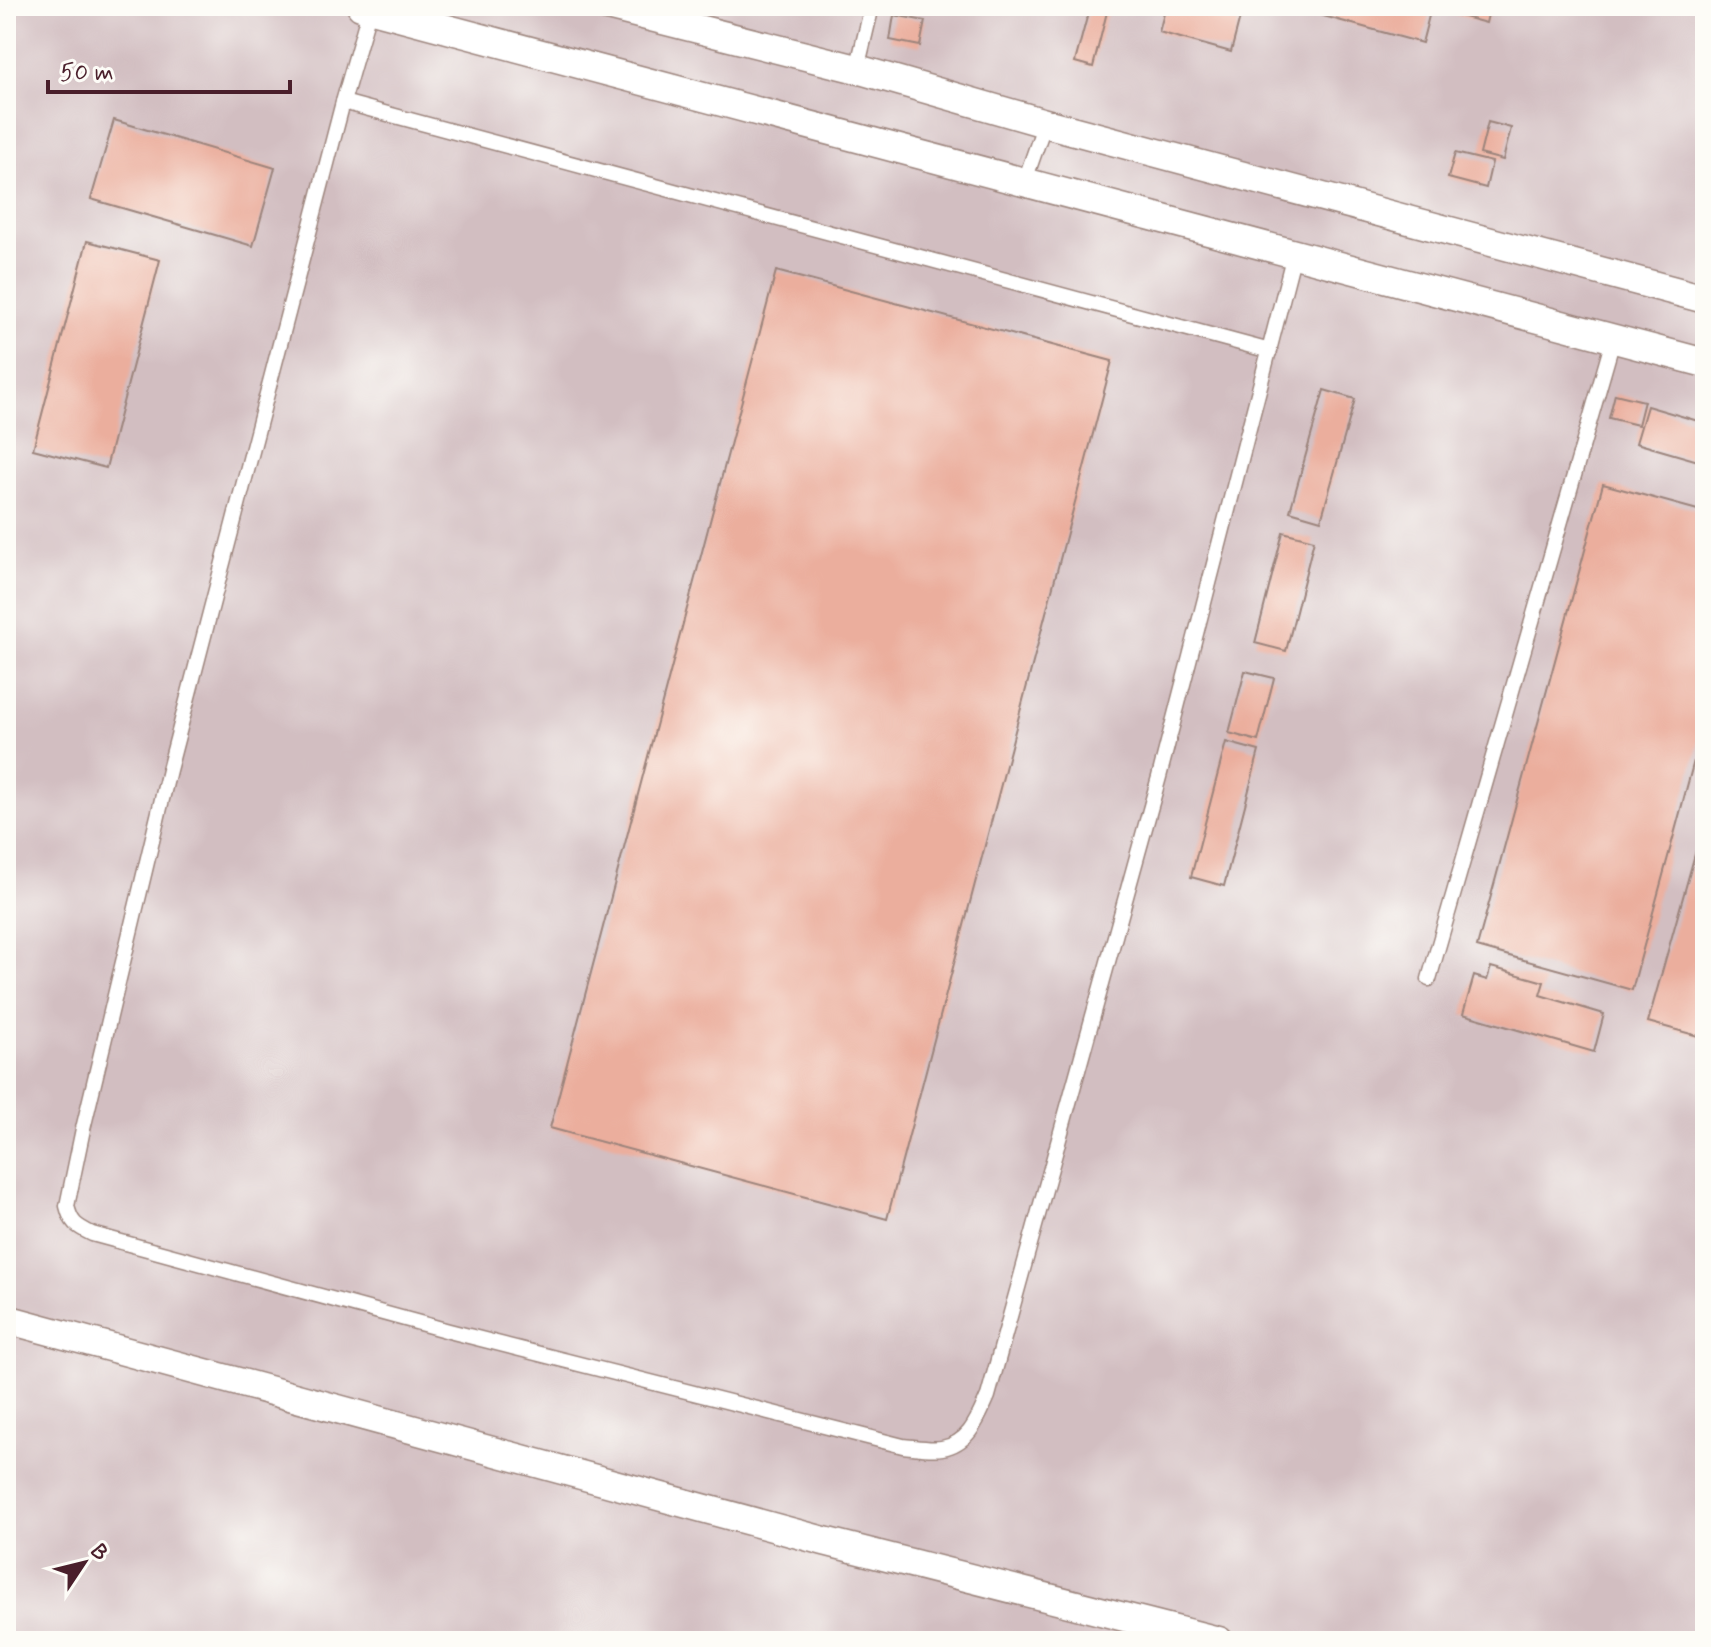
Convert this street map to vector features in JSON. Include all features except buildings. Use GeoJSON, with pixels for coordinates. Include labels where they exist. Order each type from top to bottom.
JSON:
{"type":"FeatureCollection","features":[{"type":"Feature","properties":{"kind":"street"},"geometry":{"type":"LineString","coordinates":[[607,6],[857,69],[1045,123],[1705,299]]}},
{"type":"Feature","properties":{"kind":"street"},"geometry":{"type":"LineString","coordinates":[[366,7],[1705,363]]}},
{"type":"Feature","properties":{"kind":"street"},"geometry":{"type":"LineString","coordinates":[[6,1319],[809,1537],[1219,1641]]}},
{"type":"Feature","properties":{"kind":"lane"},"geometry":{"type":"LineString","coordinates":[[857,69],[872,6]]}},
{"type":"Feature","properties":{"kind":"lane"},"geometry":{"type":"LineString","coordinates":[[366,7],[169,770],[67,1206],[70,1218],[92,1234],[449,1331],[903,1446],[942,1448],[962,1440],[972,1430],[988,1396],[1143,837],[1294,254]]}},
{"type":"Feature","properties":{"kind":"lane"},"geometry":{"type":"LineString","coordinates":[[343,102],[1270,351]]}},
{"type":"Feature","properties":{"kind":"lane"},"geometry":{"type":"LineString","coordinates":[[1024,183],[1045,123]]}},
{"type":"Feature","properties":{"kind":"lane"},"geometry":{"type":"LineString","coordinates":[[1429,979],[1613,340]]}},
{"type":"Feature","properties":{"kind":"shaded area"},"geometry":{"type":"Polygon","coordinates":[[[6,6],[1705,6],[1705,1641],[6,1641],[6,6]]]}}]}
